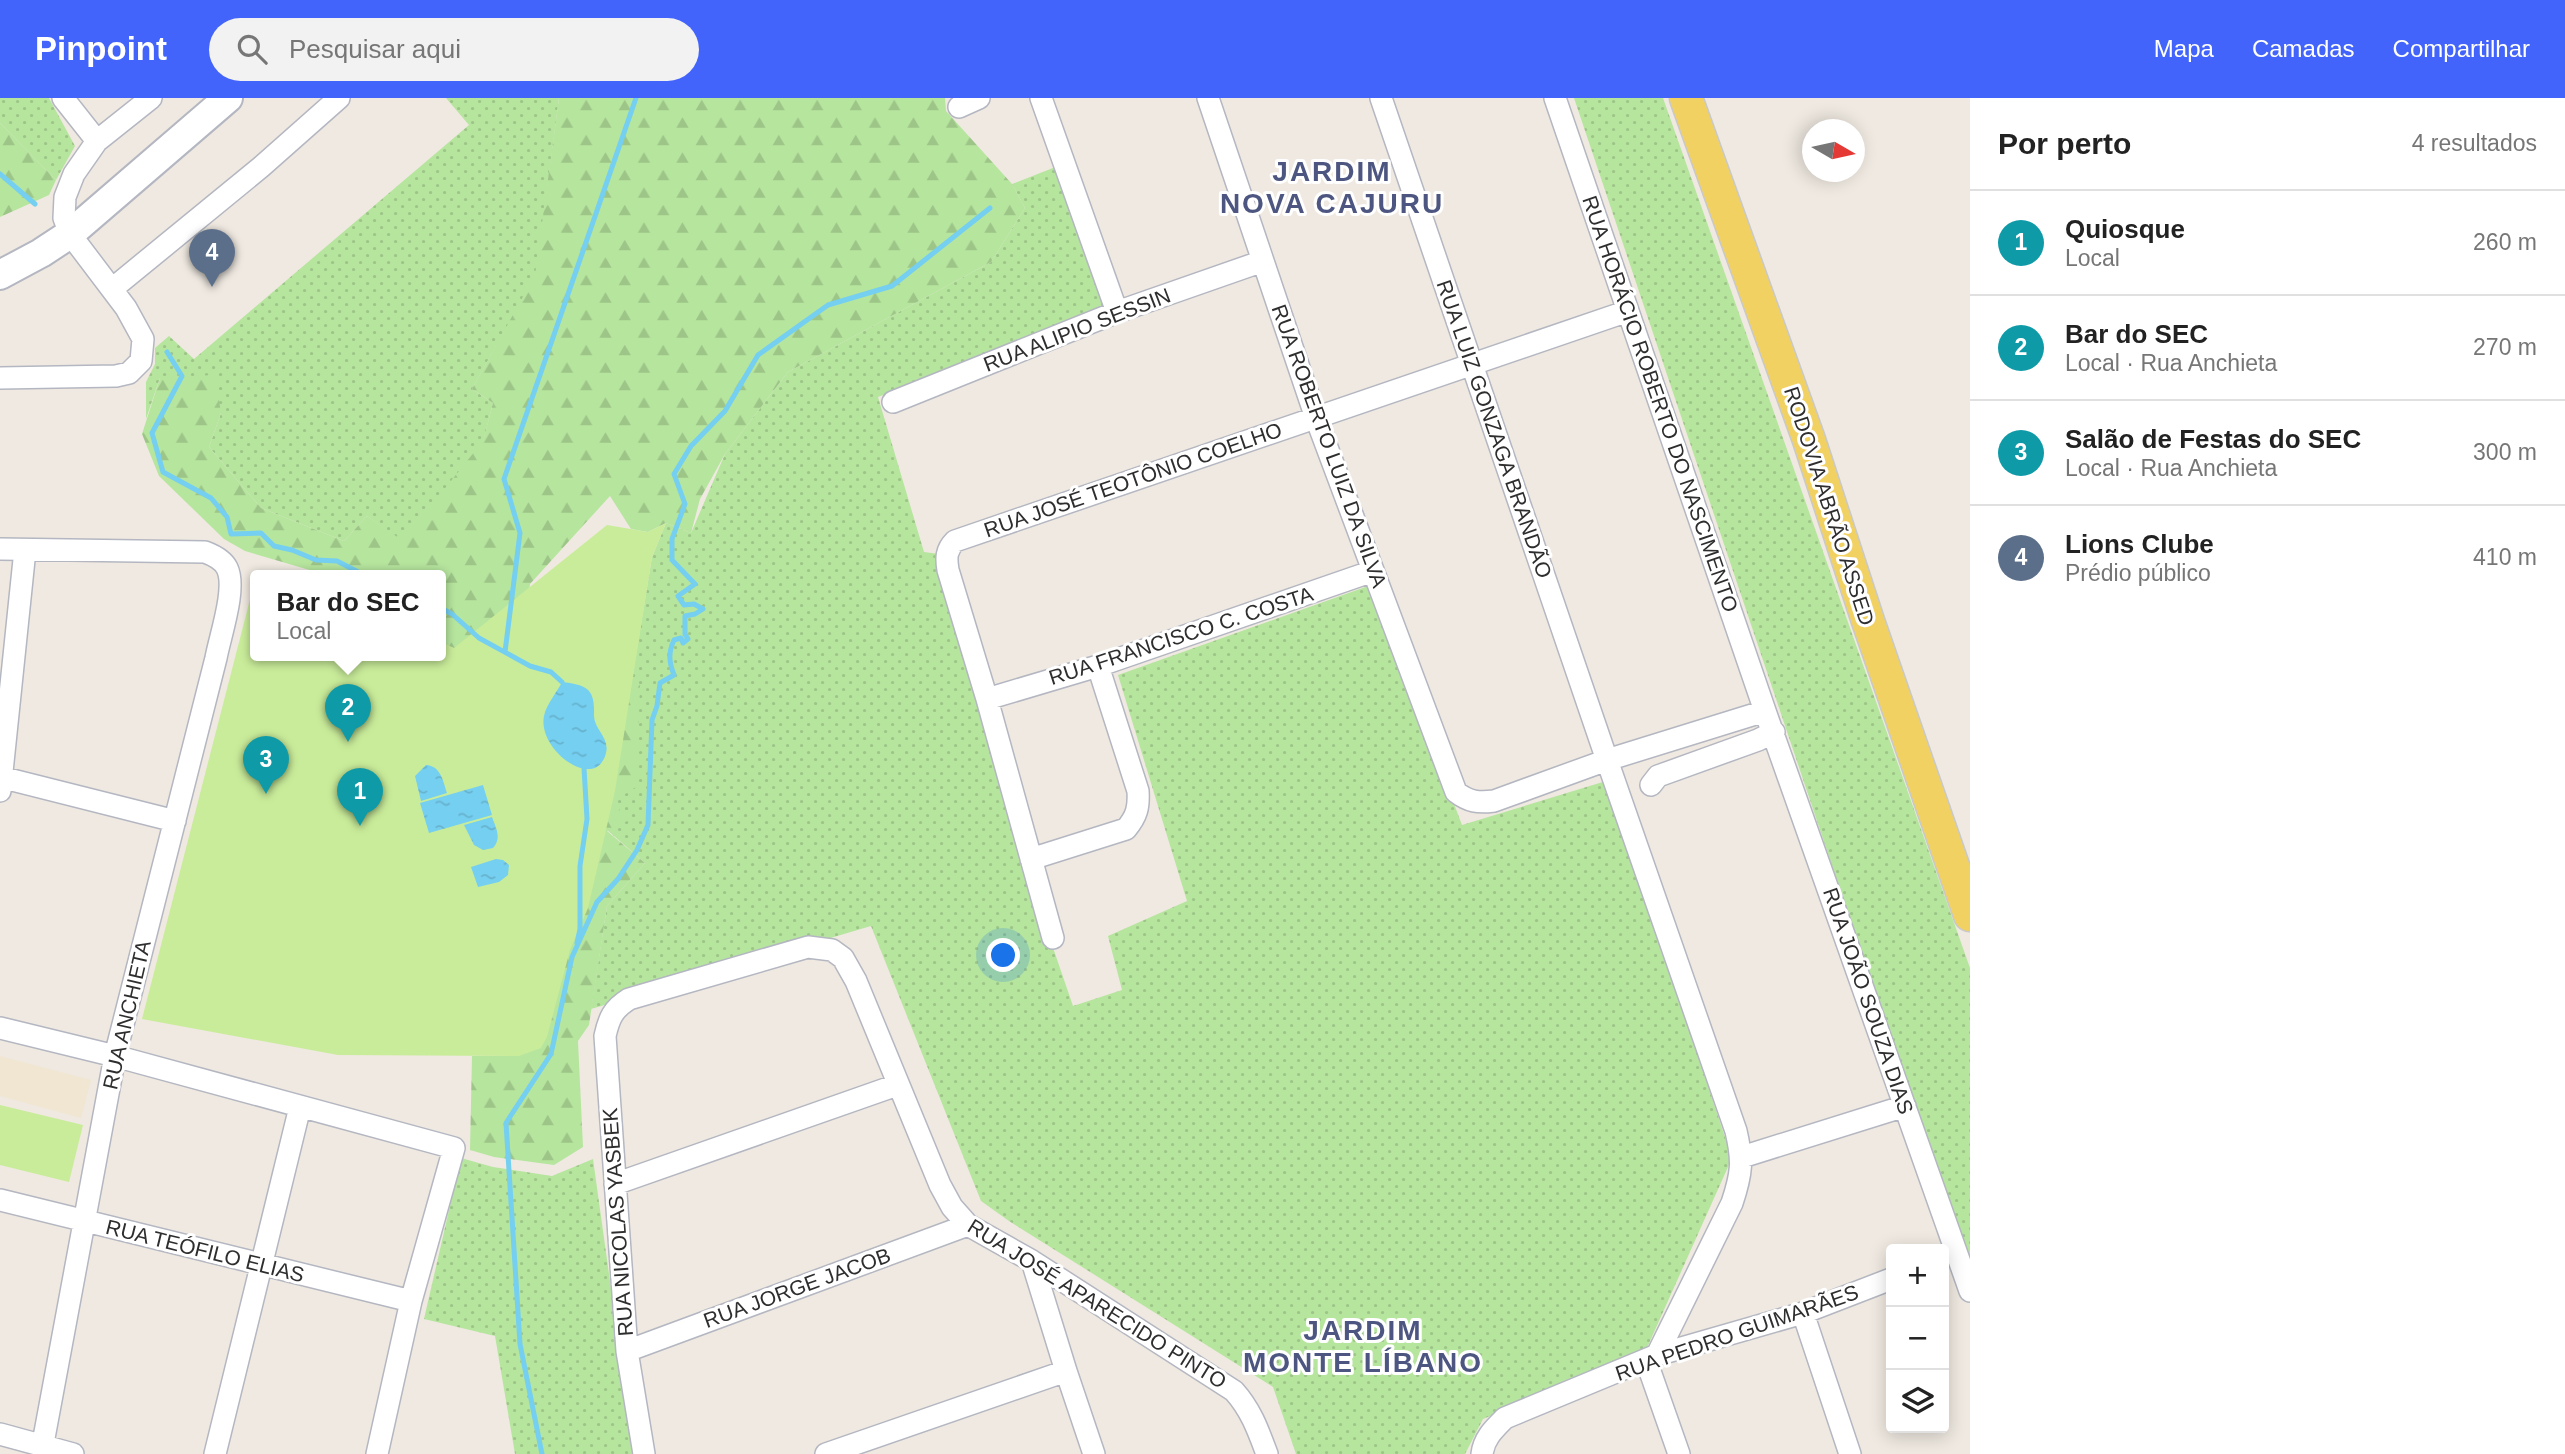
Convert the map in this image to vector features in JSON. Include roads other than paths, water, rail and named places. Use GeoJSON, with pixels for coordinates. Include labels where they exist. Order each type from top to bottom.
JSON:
{"type":"FeatureCollection","features":[{"type":"Feature","properties":{"kind":"main road"},"geometry":{"type":"LineString","coordinates":[[0,275],[70,234],[228,98]]}},
{"type":"Feature","properties":{"kind":"main road","name":"RODOVIA ABRÃO ASSED"},"geometry":{"type":"LineString","coordinates":[[1686,98],[1809,440],[1868,621],[1970,915]]}},
{"type":"Feature","properties":{"kind":"street"},"geometry":{"type":"LineString","coordinates":[[63,98],[97,141]]}},
{"type":"Feature","properties":{"kind":"street"},"geometry":{"type":"LineString","coordinates":[[0,378],[117,376],[129,373],[141,361],[143,340],[126,308],[70,234],[64,218],[65,197],[74,174],[97,141],[151,98]]}},
{"type":"Feature","properties":{"kind":"street"},"geometry":{"type":"LineString","coordinates":[[112,289],[261,167],[339,98]]}},
{"type":"Feature","properties":{"kind":"street"},"geometry":{"type":"LineString","coordinates":[[959,107],[979,98]]}},
{"type":"Feature","properties":{"kind":"street"},"geometry":{"type":"LineString","coordinates":[[1041,98],[1117,312]]}},
{"type":"Feature","properties":{"kind":"street","name":"RUA ROBERTO LUIZ DA SILVA"},"geometry":{"type":"LineString","coordinates":[[1208,98],[1316,418],[1457,792],[1465,799],[1478,803],[1494,801],[1606,760]]}},
{"type":"Feature","properties":{"kind":"street","name":"RUA LUIZ GONZAGA BRANDÃO"},"geometry":{"type":"LineString","coordinates":[[1381,98],[1606,760],[1736,1131],[1742,1157]]}},
{"type":"Feature","properties":{"kind":"street","name":"RUA HORÁCIO ROBERTO DO NASCIMENTO"},"geometry":{"type":"LineString","coordinates":[[1555,98],[1765,710]]}},
{"type":"Feature","properties":{"kind":"street","name":"RUA ALIPIO SESSIN"},"geometry":{"type":"LineString","coordinates":[[893,402],[1117,312],[1263,261]]}},
{"type":"Feature","properties":{"kind":"street","name":"RUA JOSÉ TEOTÔNIO COELHO"},"geometry":{"type":"LineString","coordinates":[[987,699],[948,570],[948,547],[955,541],[1628,311]]}},
{"type":"Feature","properties":{"kind":"street"},"geometry":{"type":"LineString","coordinates":[[0,549],[25,550],[1,782],[175,821]]}},
{"type":"Feature","properties":{"kind":"street","name":"RUA ANCHIETA"},"geometry":{"type":"LineString","coordinates":[[25,550],[205,552],[216,557],[226,567],[230,579],[216,658],[115,1056],[42,1450]]}},
{"type":"Feature","properties":{"kind":"street","name":"RUA FRANCISCO C. COSTA"},"geometry":{"type":"LineString","coordinates":[[987,699],[1098,666],[1373,571]]}},
{"type":"Feature","properties":{"kind":"street"},"geometry":{"type":"LineString","coordinates":[[1031,859],[1126,829],[1135,819],[1139,806],[1138,791],[1098,666]]}},
{"type":"Feature","properties":{"kind":"street"},"geometry":{"type":"LineString","coordinates":[[987,699],[1053,938]]}},
{"type":"Feature","properties":{"kind":"street"},"geometry":{"type":"LineString","coordinates":[[1606,760],[1765,710]]}},
{"type":"Feature","properties":{"kind":"street","name":"RUA JOÃO SOUZA DIAS"},"geometry":{"type":"LineString","coordinates":[[1765,710],[1905,1106],[1950,1257],[1970,1291]]}},
{"type":"Feature","properties":{"kind":"street"},"geometry":{"type":"LineString","coordinates":[[1651,785],[1658,776],[1774,732]]}},
{"type":"Feature","properties":{"kind":"street","name":"RUA JOSÉ APARECIDO PINTO"},"geometry":{"type":"LineString","coordinates":[[629,999],[807,947],[832,950],[844,958],[940,1185],[952,1207],[968,1225],[1032,1261],[1234,1391],[1255,1419],[1267,1454]]}},
{"type":"Feature","properties":{"kind":"street","name":"RUA NICOLAS YASBEK"},"geometry":{"type":"LineString","coordinates":[[629,999],[615,1008],[608,1019],[605,1036],[627,1351],[643,1454]]}},
{"type":"Feature","properties":{"kind":"street"},"geometry":{"type":"LineString","coordinates":[[0,1028],[115,1056],[453,1148],[411,1301],[377,1454]]}},
{"type":"Feature","properties":{"kind":"street"},"geometry":{"type":"LineString","coordinates":[[615,1184],[897,1085]]}},
{"type":"Feature","properties":{"kind":"street"},"geometry":{"type":"LineString","coordinates":[[1679,1454],[1651,1358],[1732,1203],[1741,1177],[1742,1157],[1905,1106]]}},
{"type":"Feature","properties":{"kind":"street"},"geometry":{"type":"LineString","coordinates":[[215,1454],[300,1107]]}},
{"type":"Feature","properties":{"kind":"street","name":"RUA TEÓFILO ELIAS"},"geometry":{"type":"LineString","coordinates":[[0,1200],[411,1301]]}},
{"type":"Feature","properties":{"kind":"street","name":"RUA JORGE JACOB"},"geometry":{"type":"LineString","coordinates":[[627,1351],[968,1225]]}},
{"type":"Feature","properties":{"kind":"street"},"geometry":{"type":"LineString","coordinates":[[1032,1261],[1094,1454]]}},
{"type":"Feature","properties":{"kind":"street","name":"RUA PEDRO GUIMARÃES"},"geometry":{"type":"LineString","coordinates":[[1482,1454],[1491,1431],[1505,1418],[1651,1358],[1803,1313],[1886,1281]]}},
{"type":"Feature","properties":{"kind":"street"},"geometry":{"type":"LineString","coordinates":[[1803,1313],[1850,1454]]}},
{"type":"Feature","properties":{"kind":"street"},"geometry":{"type":"LineString","coordinates":[[826,1454],[1066,1371]]}},
{"type":"Feature","properties":{"kind":"street"},"geometry":{"type":"LineString","coordinates":[[0,1434],[42,1450],[73,1454]]}},
{"type":"Feature","properties":{"kind":"water"},"geometry":{"type":"Polygon","coordinates":[[[562,682],[587,689],[593,698],[594,719],[607,747],[600,764],[591,769],[580,768],[558,753],[549,742],[544,729],[545,712],[562,682]]]}},
{"type":"Feature","properties":{"kind":"water"},"geometry":{"type":"Polygon","coordinates":[[[426,765],[438,771],[447,793],[421,801],[415,776],[426,765]]]}},
{"type":"Feature","properties":{"kind":"water"},"geometry":{"type":"Polygon","coordinates":[[[483,785],[492,815],[429,833],[420,803],[483,785]]]}},
{"type":"Feature","properties":{"kind":"water"},"geometry":{"type":"Polygon","coordinates":[[[492,817],[497,833],[496,844],[493,848],[483,850],[474,845],[464,825],[492,817]]]}},
{"type":"Feature","properties":{"kind":"water"},"geometry":{"type":"Polygon","coordinates":[[[496,859],[509,865],[508,875],[499,882],[478,887],[471,867],[496,859]]]}},
{"type":"Feature","properties":{"kind":"waterway"},"geometry":{"type":"LineString","coordinates":[[505,652],[520,533],[504,479],[636,98]]}},
{"type":"Feature","properties":{"kind":"waterway"},"geometry":{"type":"LineString","coordinates":[[0,174],[35,204]]}},
{"type":"Feature","properties":{"kind":"waterway"},"geometry":{"type":"LineString","coordinates":[[542,1454],[520,1344],[506,1123],[551,1054],[572,957],[597,902],[618,879],[637,850],[648,825],[652,720],[660,683],[674,675],[670,658],[674,640],[681,638],[683,643],[688,639],[685,634],[685,616],[703,609],[694,604],[684,605],[678,596],[695,584],[672,560],[672,539],[685,504],[674,474],[691,446],[725,411],[758,355],[828,305],[892,286],[990,208]]}},
{"type":"Feature","properties":{"kind":"waterway"},"geometry":{"type":"LineString","coordinates":[[167,352],[182,376],[152,433],[163,472],[211,498],[227,517],[231,534],[261,533],[274,546],[316,560],[337,561],[354,570]]}},
{"type":"Feature","properties":{"kind":"waterway"},"geometry":{"type":"LineString","coordinates":[[446,611],[479,638],[530,666],[551,672],[562,682]]}},
{"type":"Feature","properties":{"kind":"waterway"},"geometry":{"type":"LineString","coordinates":[[577,943],[580,929],[580,866],[587,819],[584,768]]}},
{"type":"Feature","properties":{"kind":"place","name":"Lions Clube"},"geometry":{"type":"Point","coordinates":[212,287]}},
{"type":"Feature","properties":{"kind":"place","name":"Bar do SEC"},"geometry":{"type":"Point","coordinates":[348,742]}},
{"type":"Feature","properties":{"kind":"place","name":"Salão de Festas do SEC"},"geometry":{"type":"Point","coordinates":[266,794]}},
{"type":"Feature","properties":{"kind":"place","name":"Quiosque"},"geometry":{"type":"Point","coordinates":[360,826]}},
{"type":"Feature","properties":{"kind":"district","name":"JARDIM NOVA CAJURU"},"geometry":{"type":"Point","coordinates":[1332,187]}},
{"type":"Feature","properties":{"kind":"district","name":"JARDIM MONTE LÍBANO"},"geometry":{"type":"Point","coordinates":[1363,1346]}}]}
